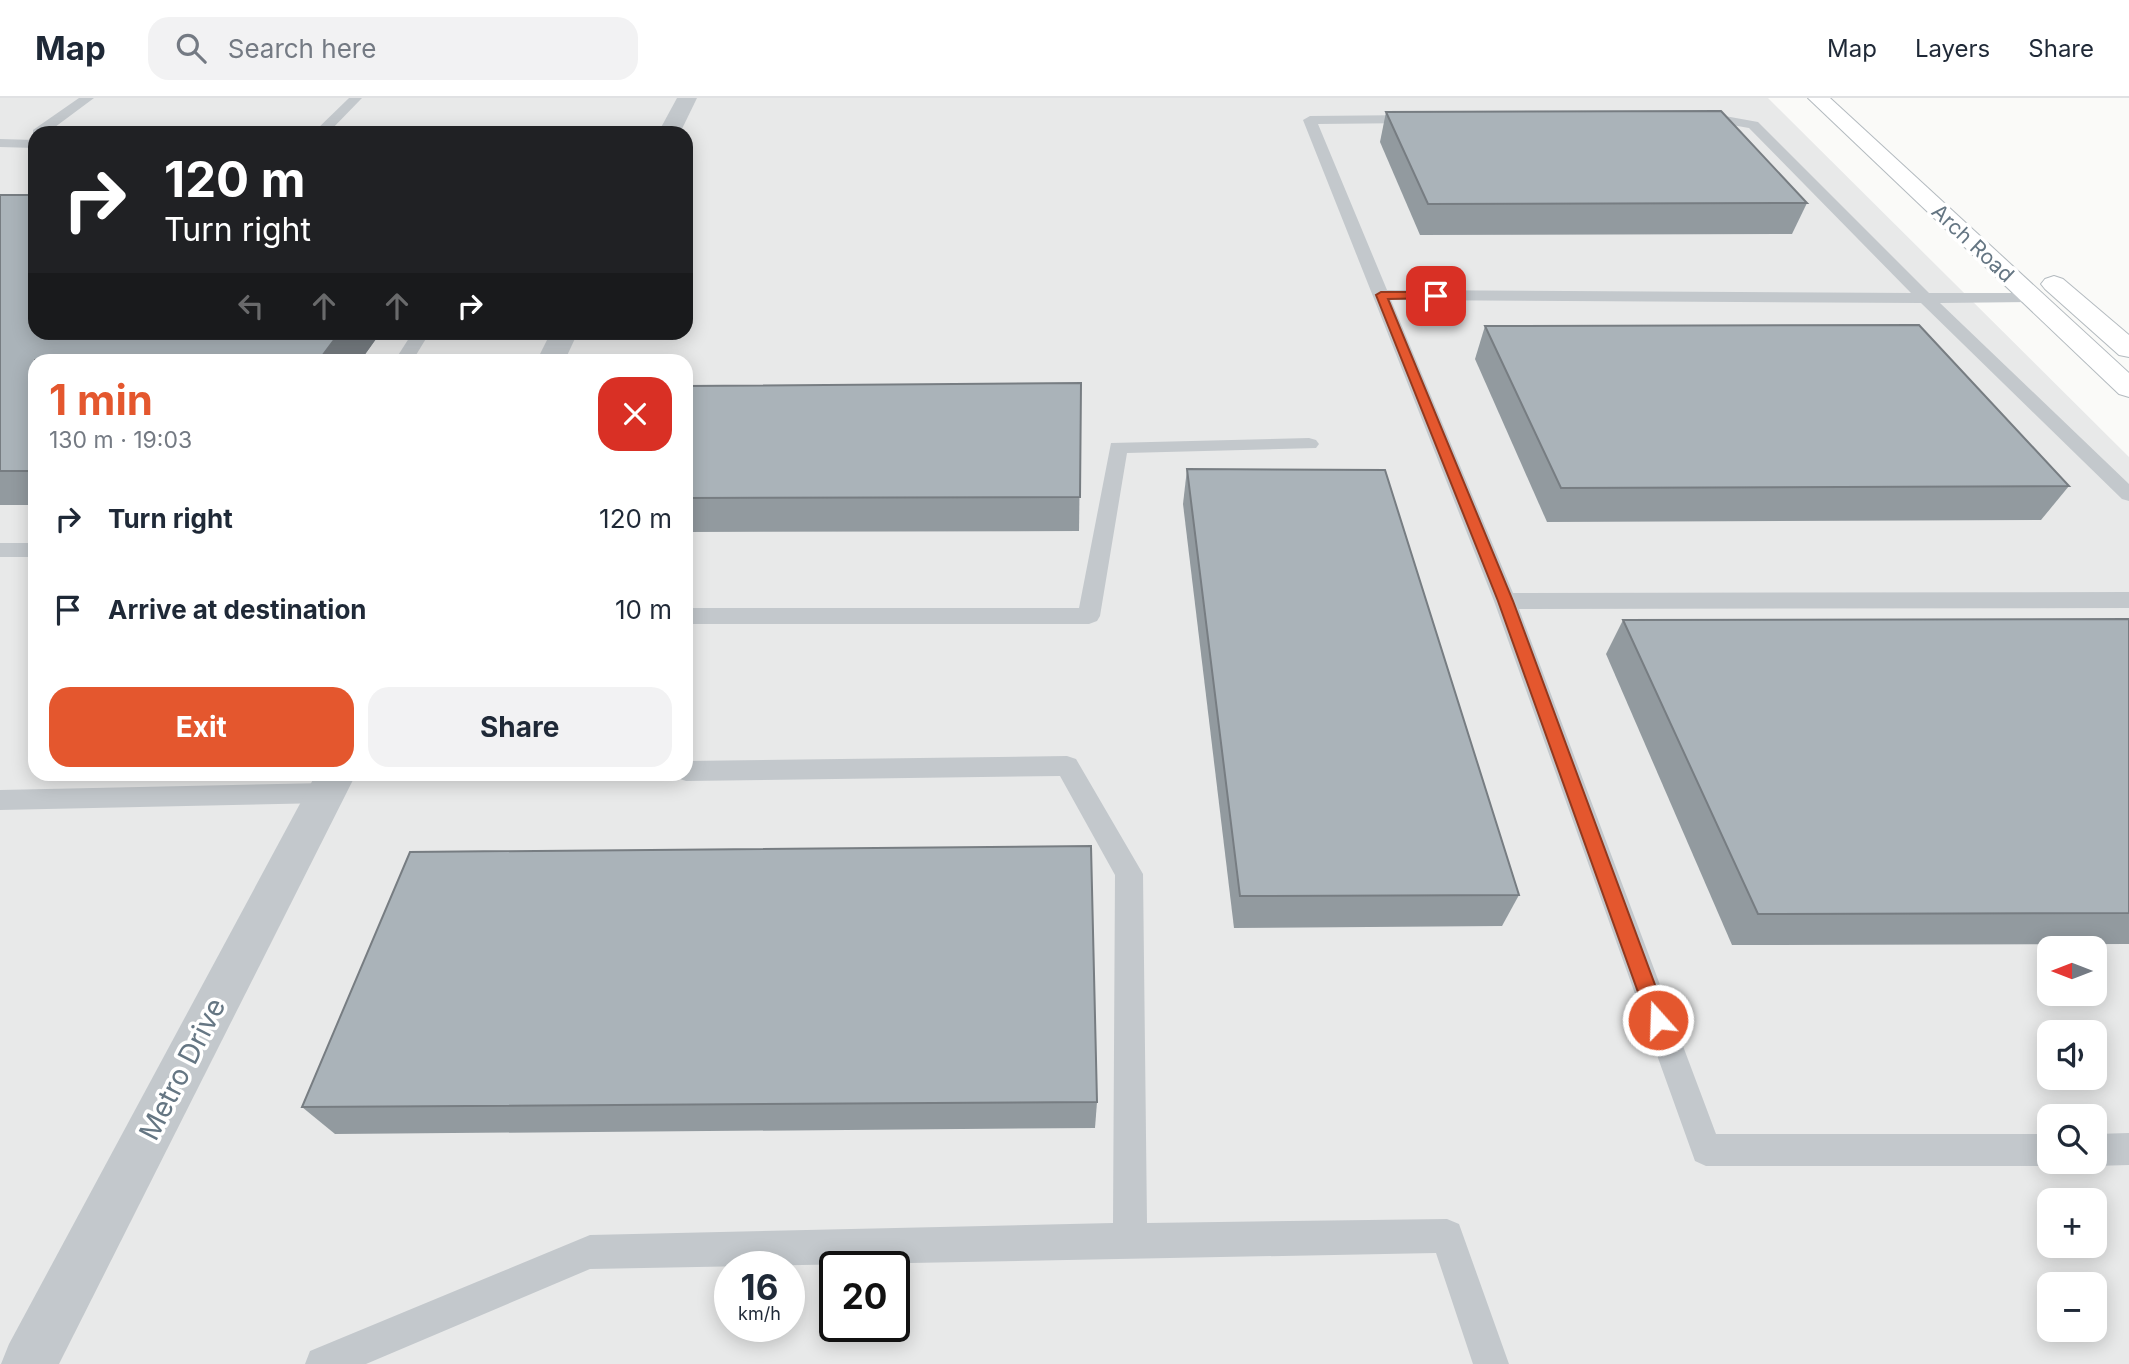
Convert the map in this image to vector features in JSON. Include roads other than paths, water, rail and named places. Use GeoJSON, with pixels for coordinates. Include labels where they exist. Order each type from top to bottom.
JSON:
{"type":"FeatureCollection","features":[{"type":"Feature","properties":{"kind":"street"},"geometry":{"type":"LineString","coordinates":[[673,126],[687,98]]}},
{"type":"Feature","properties":{"kind":"street","name":"Arch Road"},"geometry":{"type":"LineString","coordinates":[[1818,98],[2129,388]]}},
{"type":"Feature","properties":{"kind":"street","name":"Arch Road"},"geometry":{"type":"LineString","coordinates":[[1847,98],[1927,170]]}},
{"type":"Feature","properties":{"kind":"street","name":"Arch Road"},"geometry":{"type":"LineString","coordinates":[[1988,225],[2129,349]]}},
{"type":"Feature","properties":{"kind":"street","name":"Metro Drive"},"geometry":{"type":"LineString","coordinates":[[29,1364],[331,783]]}},
{"type":"Feature","properties":{"kind":"lane"},"geometry":{"type":"LineString","coordinates":[[50,126],[88,98]]}},
{"type":"Feature","properties":{"kind":"lane"},"geometry":{"type":"LineString","coordinates":[[327,126],[356,98]]}},
{"type":"Feature","properties":{"kind":"lane"},"geometry":{"type":"LineString","coordinates":[[1686,115],[1753,125],[1925,298],[2129,495]]}},
{"type":"Feature","properties":{"kind":"lane"},"geometry":{"type":"LineString","coordinates":[[1436,119],[1310,120],[1505,601],[1706,1150],[2037,1150]]}},
{"type":"Feature","properties":{"kind":"lane"},"geometry":{"type":"LineString","coordinates":[[0,143],[28,140]]}},
{"type":"Feature","properties":{"kind":"lane"},"geometry":{"type":"LineString","coordinates":[[1381,295],[1925,298],[2030,296]]}},
{"type":"Feature","properties":{"kind":"lane"},"geometry":{"type":"LineString","coordinates":[[693,616],[1089,616],[1118,447],[1308,444]]}},
{"type":"Feature","properties":{"kind":"lane"},"geometry":{"type":"LineString","coordinates":[[0,550],[28,550]]}},
{"type":"Feature","properties":{"kind":"lane"},"geometry":{"type":"LineString","coordinates":[[1505,601],[2129,600]]}},
{"type":"Feature","properties":{"kind":"lane"},"geometry":{"type":"LineString","coordinates":[[693,771],[1067,766],[1129,874],[1130,1240]]}},
{"type":"Feature","properties":{"kind":"lane"},"geometry":{"type":"LineString","coordinates":[[0,800],[331,783]]}},
{"type":"Feature","properties":{"kind":"lane"},"geometry":{"type":"LineString","coordinates":[[2107,1150],[2129,1149]]}},
{"type":"Feature","properties":{"kind":"lane"},"geometry":{"type":"LineString","coordinates":[[323,1364],[590,1252],[1130,1240],[1447,1237],[1491,1364]]}}]}
